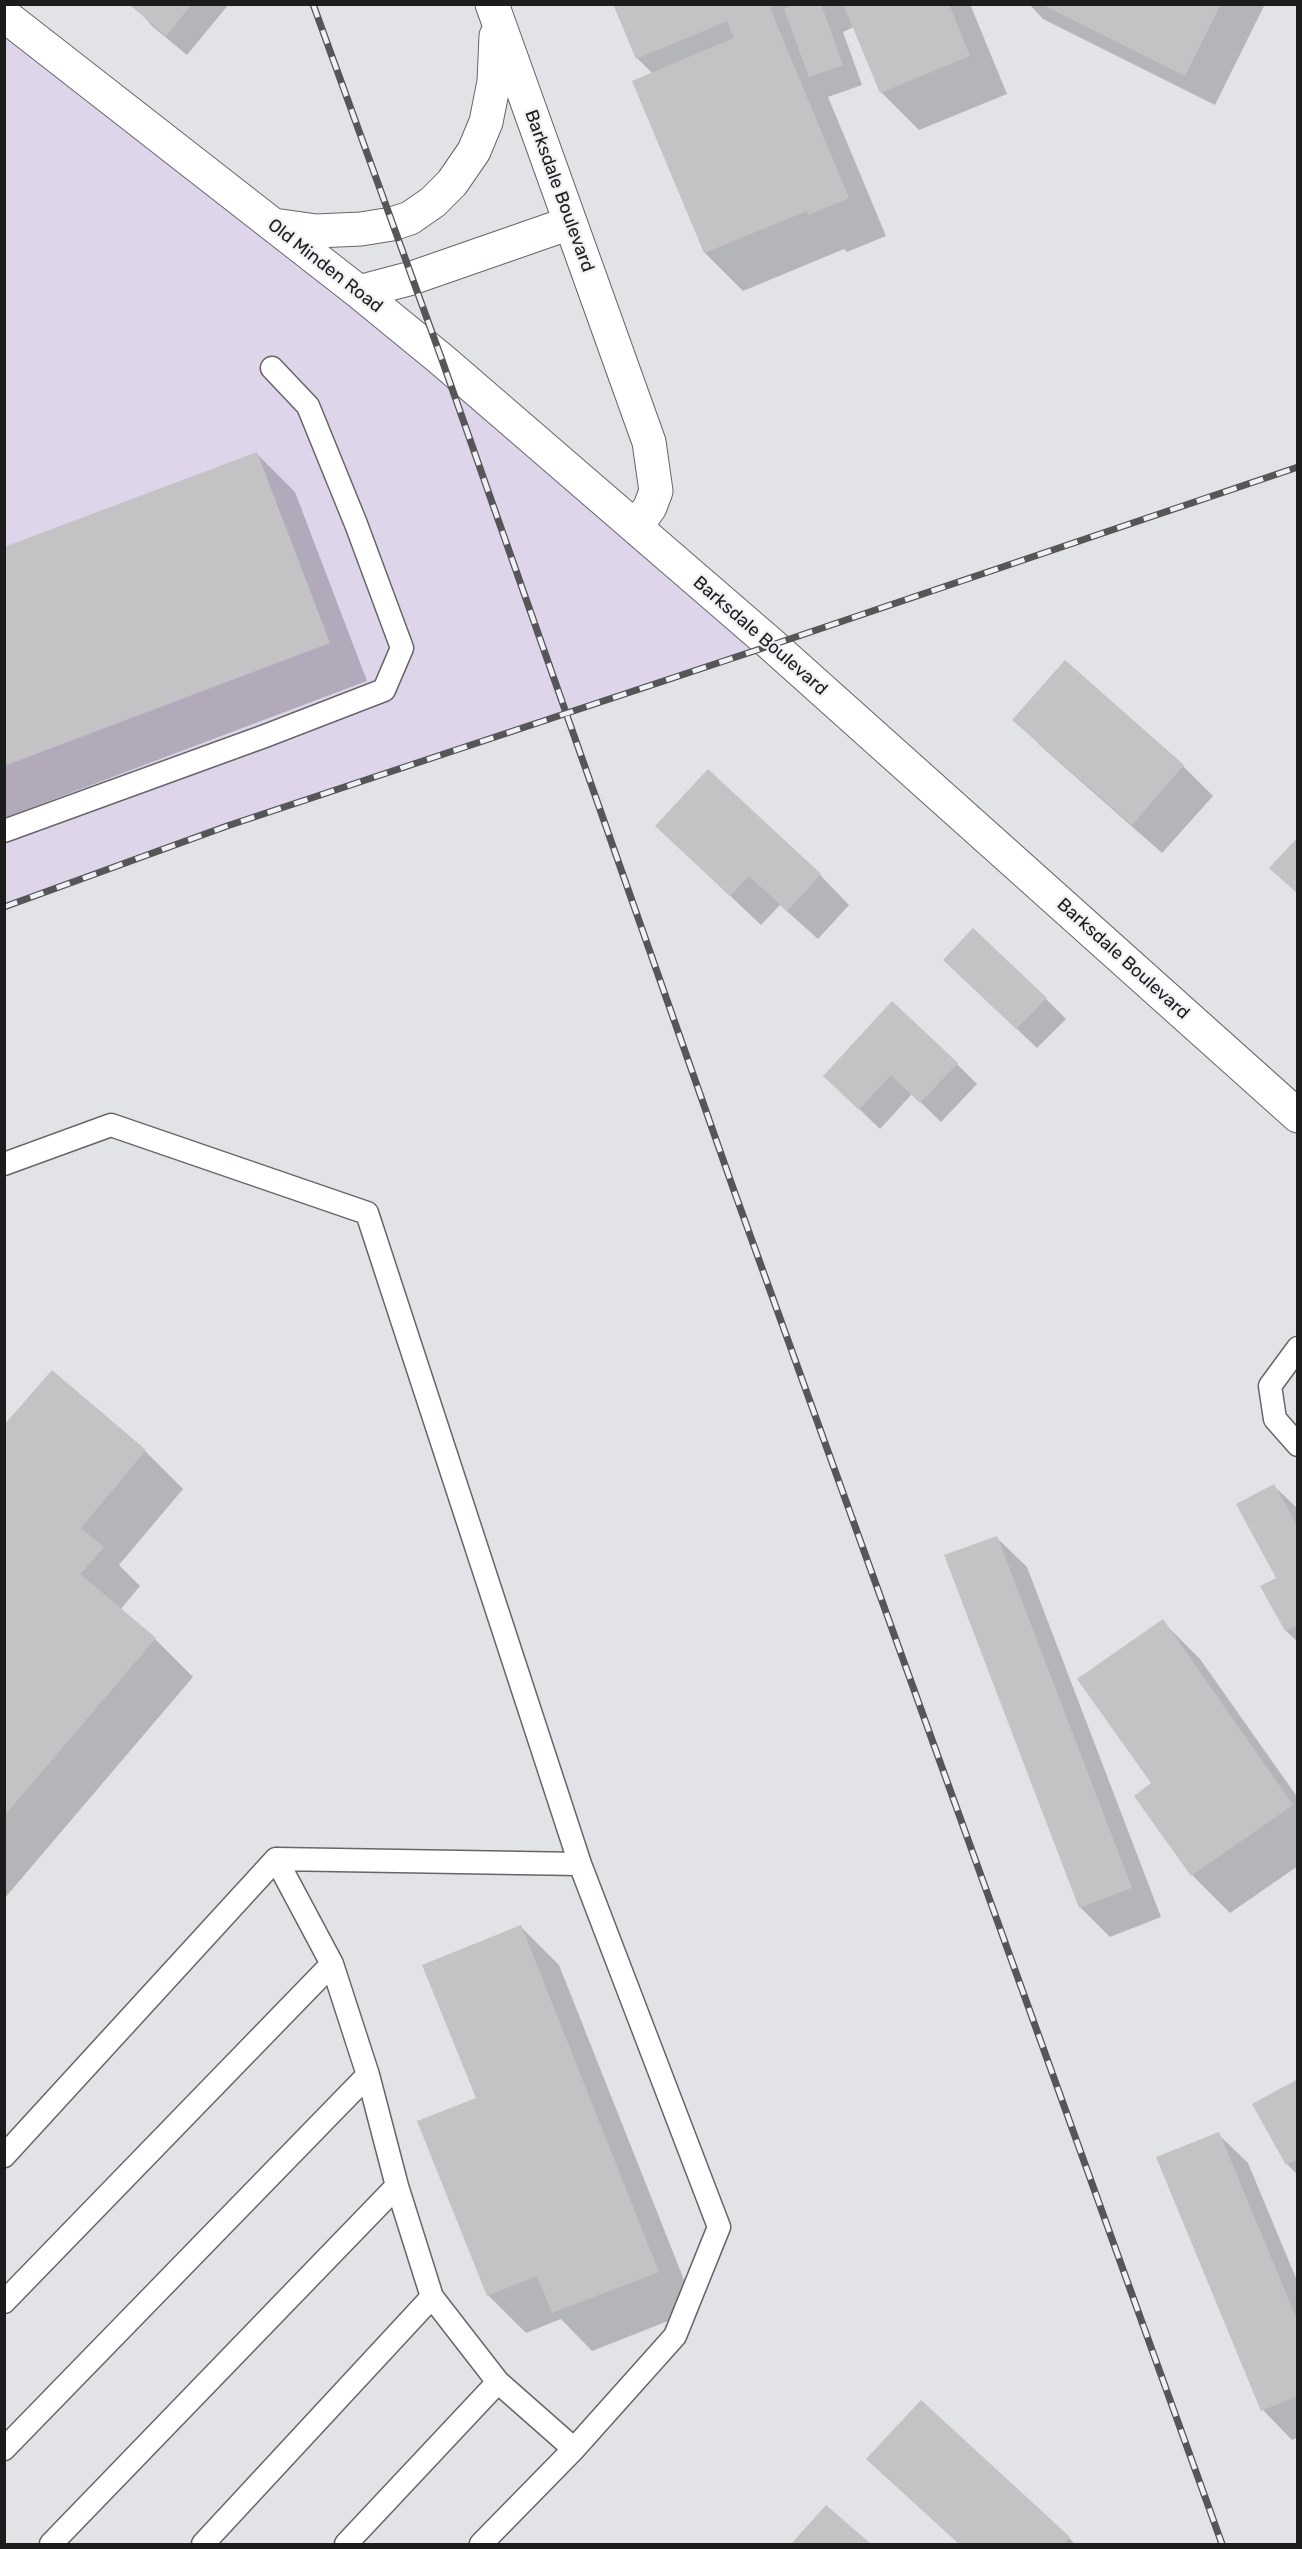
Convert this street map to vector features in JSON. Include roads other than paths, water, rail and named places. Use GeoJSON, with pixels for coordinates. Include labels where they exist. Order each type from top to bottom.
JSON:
{"type":"FeatureCollection","features":[{"type":"Feature","properties":{"kind":"main road","name":"Barksdale Boulevard"},"geometry":{"type":"LineString","coordinates":[[493,7],[649,442],[656,490],[650,507],[636,528],[781,653],[1298,1116]]}},
{"type":"Feature","properties":{"kind":"main road"},"geometry":{"type":"LineString","coordinates":[[273,224],[316,231],[361,229],[392,224],[410,218],[433,202],[452,183],[474,151],[486,122],[494,82],[496,48],[493,7]]}},
{"type":"Feature","properties":{"kind":"main road","name":"Old Minden Road"},"geometry":{"type":"LineString","coordinates":[[4,15],[359,292],[636,528]]}},
{"type":"Feature","properties":{"kind":"main road"},"geometry":{"type":"LineString","coordinates":[[359,292],[412,279],[570,223]]}},
{"type":"Feature","properties":{"kind":"lane"},"geometry":{"type":"LineString","coordinates":[[4,831],[384,690],[402,648],[356,524],[308,406],[272,368]]}},
{"type":"Feature","properties":{"kind":"lane"},"geometry":{"type":"LineString","coordinates":[[4,1164],[111,1125],[367,1214],[580,1864],[719,2227],[675,2336],[574,2449],[481,2544]]}},
{"type":"Feature","properties":{"kind":"lane"},"geometry":{"type":"LineString","coordinates":[[1298,1347],[1270,1386],[1275,1419],[1298,1445]]}},
{"type":"Feature","properties":{"kind":"lane"},"geometry":{"type":"LineString","coordinates":[[4,2156],[276,1859],[580,1864]]}},
{"type":"Feature","properties":{"kind":"lane"},"geometry":{"type":"LineString","coordinates":[[276,1859],[332,1964],[368,2075],[397,2186],[432,2297],[498,2382],[574,2449]]}},
{"type":"Feature","properties":{"kind":"lane"},"geometry":{"type":"LineString","coordinates":[[4,2302],[332,1964]]}},
{"type":"Feature","properties":{"kind":"lane"},"geometry":{"type":"LineString","coordinates":[[4,2449],[368,2075]]}},
{"type":"Feature","properties":{"kind":"lane"},"geometry":{"type":"LineString","coordinates":[[51,2544],[397,2186]]}},
{"type":"Feature","properties":{"kind":"lane"},"geometry":{"type":"LineString","coordinates":[[202,2544],[432,2297]]}},
{"type":"Feature","properties":{"kind":"lane"},"geometry":{"type":"LineString","coordinates":[[346,2544],[498,2382]]}},
{"type":"Feature","properties":{"kind":"railway"},"geometry":{"type":"LineString","coordinates":[[313,4],[442,360],[732,1185],[1222,2544]]}},
{"type":"Feature","properties":{"kind":"railway"},"geometry":{"type":"LineString","coordinates":[[4,907],[227,826],[1298,467]]}}]}
